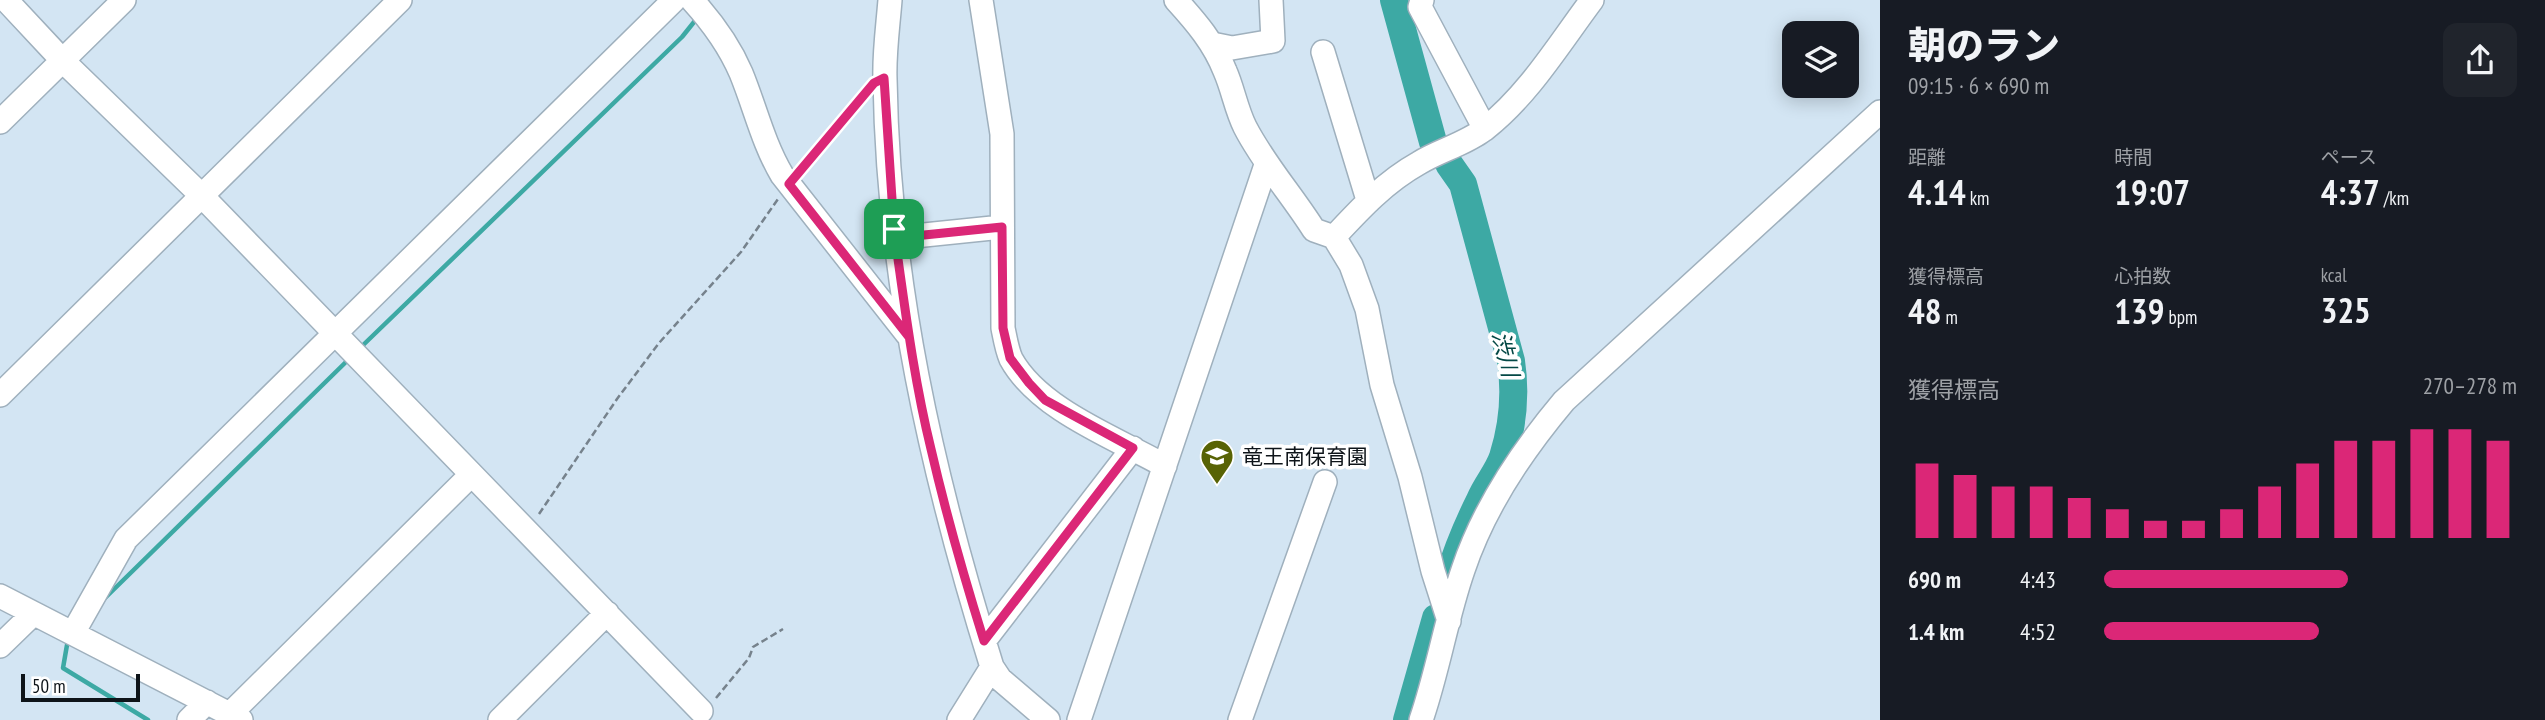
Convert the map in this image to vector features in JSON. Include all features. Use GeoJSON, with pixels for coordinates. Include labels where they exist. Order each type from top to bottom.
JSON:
{"type":"FeatureCollection","features":[{"type":"Feature","properties":{"kind":"street"},"geometry":{"type":"LineString","coordinates":[[6,0],[63,61],[202,196],[701,711]]}},
{"type":"Feature","properties":{"kind":"street"},"geometry":{"type":"LineString","coordinates":[[0,122],[124,0]]}},
{"type":"Feature","properties":{"kind":"street"},"geometry":{"type":"LineString","coordinates":[[0,395],[400,0]]}},
{"type":"Feature","properties":{"kind":"street"},"geometry":{"type":"LineString","coordinates":[[73,633],[126,539],[674,0]]}},
{"type":"Feature","properties":{"kind":"street"},"geometry":{"type":"LineString","coordinates":[[692,0],[714,24],[730,50],[741,73],[770,156],[909,337]]}},
{"type":"Feature","properties":{"kind":"street"},"geometry":{"type":"LineString","coordinates":[[890,0],[884,78],[895,238],[909,337],[930,447],[961,566],[992,667],[1000,679],[1048,720]]}},
{"type":"Feature","properties":{"kind":"street"},"geometry":{"type":"LineString","coordinates":[[981,0],[1002,134],[1003,328],[1010,358],[1045,400],[1165,467]]}},
{"type":"Feature","properties":{"kind":"street"},"geometry":{"type":"LineString","coordinates":[[1176,0],[1208,36],[1225,69],[1244,125],[1266,165],[1294,198],[1314,230],[1334,237],[1351,265],[1367,309],[1382,386],[1449,621]]}},
{"type":"Feature","properties":{"kind":"street"},"geometry":{"type":"LineString","coordinates":[[1212,44],[1232,48],[1273,41],[1271,0]]}},
{"type":"Feature","properties":{"kind":"street"},"geometry":{"type":"LineString","coordinates":[[1422,0],[1420,7],[1485,129]]}},
{"type":"Feature","properties":{"kind":"street"},"geometry":{"type":"LineString","coordinates":[[1334,237],[1368,200],[1401,174],[1485,129],[1509,109],[1592,0]]}},
{"type":"Feature","properties":{"kind":"street"},"geometry":{"type":"LineString","coordinates":[[1323,52],[1368,200]]}},
{"type":"Feature","properties":{"kind":"street"},"geometry":{"type":"LineString","coordinates":[[1421,720],[1462,571],[1478,531],[1501,486],[1541,429],[1564,401],[1880,112]]}},
{"type":"Feature","properties":{"kind":"street"},"geometry":{"type":"LineString","coordinates":[[1079,720],[1266,165]]}},
{"type":"Feature","properties":{"kind":"street"},"geometry":{"type":"LineString","coordinates":[[895,238],[1002,227]]}},
{"type":"Feature","properties":{"kind":"street"},"geometry":{"type":"LineString","coordinates":[[984,641],[1133,448]]}},
{"type":"Feature","properties":{"kind":"street"},"geometry":{"type":"LineString","coordinates":[[0,596],[236,717],[471,475]]}},
{"type":"Feature","properties":{"kind":"street"},"geometry":{"type":"LineString","coordinates":[[1240,720],[1325,482]]}},
{"type":"Feature","properties":{"kind":"street"},"geometry":{"type":"LineString","coordinates":[[500,720],[607,613]]}},
{"type":"Feature","properties":{"kind":"street"},"geometry":{"type":"LineString","coordinates":[[0,646],[33,614]]}},
{"type":"Feature","properties":{"kind":"street"},"geometry":{"type":"LineString","coordinates":[[959,720],[992,667]]}},
{"type":"Feature","properties":{"kind":"street"},"geometry":{"type":"LineString","coordinates":[[189,720],[207,702]]}},
{"type":"Feature","properties":{"kind":"path"},"geometry":{"type":"LineString","coordinates":[[527,531],[659,343],[741,252],[789,184],[874,83],[884,78]]}},
{"type":"Feature","properties":{"kind":"path"},"geometry":{"type":"LineString","coordinates":[[701,711],[712,704],[749,658],[753,647],[783,629]]}},
{"type":"Feature","properties":{"kind":"waterway","name":"渋川"},"geometry":{"type":"LineString","coordinates":[[1394,0],[1433,142]]}},
{"type":"Feature","properties":{"kind":"waterway"},"geometry":{"type":"LineString","coordinates":[[359,349],[682,37],[698,17]]}},
{"type":"Feature","properties":{"kind":"waterway","name":"渋川"},"geometry":{"type":"LineString","coordinates":[[1448,580],[1471,520],[1503,457],[1513,397],[1511,361],[1463,184],[1449,164]]}},
{"type":"Feature","properties":{"kind":"waterway"},"geometry":{"type":"LineString","coordinates":[[104,599],[350,358]]}},
{"type":"Feature","properties":{"kind":"waterway","name":"渋川"},"geometry":{"type":"LineString","coordinates":[[1407,720],[1436,618]]}},
{"type":"Feature","properties":{"kind":"waterway"},"geometry":{"type":"LineString","coordinates":[[67,645],[63,668],[148,720]]}},
{"type":"Feature","properties":{"kind":"place","name":"竜王南保育園"},"geometry":{"type":"Point","coordinates":[1217,486]}},
{"type":"Feature","properties":{"kind":"route"},"geometry":{"type":"LineString","coordinates":[[894,229],[884,78],[874,83],[789,184],[909,337],[895,238],[1002,227],[1003,328],[1010,358],[1045,400],[1133,448],[984,641],[930,447],[909,337],[895,238],[894,229]]}}]}
